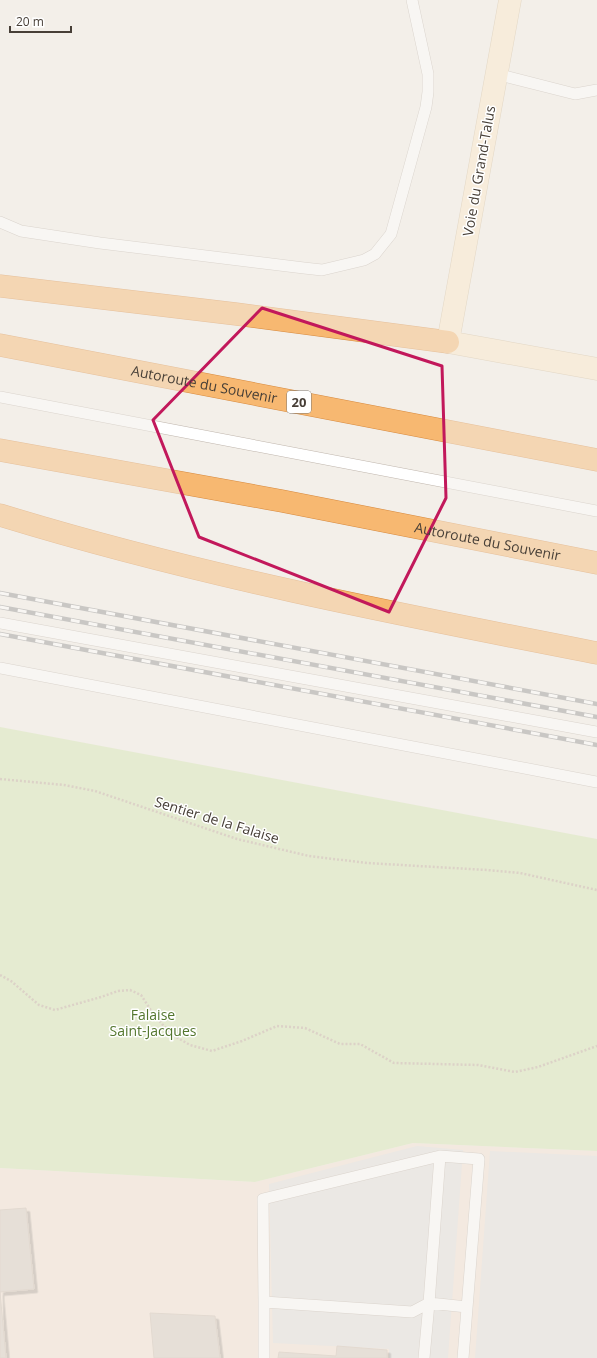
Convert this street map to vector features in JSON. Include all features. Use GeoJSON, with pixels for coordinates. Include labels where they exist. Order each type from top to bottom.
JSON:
{"type":"FeatureCollection","features":[{"type":"Feature","properties":{"kind":"highway"},"geometry":{"type":"LineString","coordinates":[[0,286],[228,313],[448,342]]}},
{"type":"Feature","properties":{"kind":"highway","name":"Autoroute du Souvenir"},"geometry":{"type":"LineString","coordinates":[[0,346],[597,460]]}},
{"type":"Feature","properties":{"kind":"highway","name":"Autoroute du Souvenir"},"geometry":{"type":"LineString","coordinates":[[0,450],[274,500],[597,563]]}},
{"type":"Feature","properties":{"kind":"highway"},"geometry":{"type":"LineString","coordinates":[[0,515],[91,541],[306,594],[597,653]]}},
{"type":"Feature","properties":{"kind":"main road","name":"Voie du Grand-Talus"},"geometry":{"type":"LineString","coordinates":[[448,342],[510,0]]}},
{"type":"Feature","properties":{"kind":"main road"},"geometry":{"type":"LineString","coordinates":[[448,342],[597,369]]}},
{"type":"Feature","properties":{"kind":"lane"},"geometry":{"type":"LineString","coordinates":[[0,222],[21,231],[100,243],[322,270],[364,260],[375,254],[391,234],[426,107],[428,74],[412,0]]}},
{"type":"Feature","properties":{"kind":"lane"},"geometry":{"type":"LineString","coordinates":[[496,74],[575,94],[597,90]]}},
{"type":"Feature","properties":{"kind":"lane"},"geometry":{"type":"LineString","coordinates":[[0,397],[597,511]]}},
{"type":"Feature","properties":{"kind":"lane"},"geometry":{"type":"LineString","coordinates":[[0,623],[285,676],[480,709],[597,732]]}},
{"type":"Feature","properties":{"kind":"lane"},"geometry":{"type":"LineString","coordinates":[[0,668],[597,782]]}},
{"type":"Feature","properties":{"kind":"lane"},"geometry":{"type":"LineString","coordinates":[[424,1358],[440,1156]]}},
{"type":"Feature","properties":{"kind":"lane"},"geometry":{"type":"LineString","coordinates":[[264,1358],[263,1199],[440,1156],[479,1159],[463,1358]]}},
{"type":"Feature","properties":{"kind":"lane"},"geometry":{"type":"LineString","coordinates":[[264,1302],[412,1312],[429,1303],[467,1307]]}},
{"type":"Feature","properties":{"kind":"path","name":"Sentier de la Falaise"},"geometry":{"type":"LineString","coordinates":[[0,779],[95,791],[237,839],[309,856],[367,864],[520,873],[597,890]]}},
{"type":"Feature","properties":{"kind":"path"},"geometry":{"type":"LineString","coordinates":[[0,975],[11,981],[39,1005],[55,1010],[118,991],[130,990],[141,995],[154,1015],[171,1034],[190,1044],[212,1051],[242,1041],[277,1026],[304,1028],[340,1044],[360,1044],[394,1063],[478,1065],[516,1072],[538,1067],[597,1046]]}},
{"type":"Feature","properties":{"kind":"highlighted area"},"geometry":{"type":"Polygon","coordinates":[[[262,308],[442,366],[446,498],[389,612],[199,537],[153,420],[262,308]]]}},
{"type":"Feature","properties":{"kind":"shaded area"},"geometry":{"type":"Polygon","coordinates":[[[413,1143],[597,1151],[597,1358],[0,1358],[0,1168],[255,1182],[413,1143]]]}},
{"type":"Feature","properties":{"kind":"shaded area"},"geometry":{"type":"Polygon","coordinates":[[[417,1146],[463,1150],[448,1358],[389,1358],[389,1349],[273,1343],[269,1184],[417,1146]]]}},
{"type":"Feature","properties":{"kind":"shaded area"},"geometry":{"type":"Polygon","coordinates":[[[490,1151],[597,1156],[597,1358],[475,1358],[490,1151]]]}},
{"type":"Feature","properties":{"kind":"green space","name":"Falaise Saint-Jacques"},"geometry":{"type":"Polygon","coordinates":[[[0,727],[597,839],[597,1151],[413,1143],[255,1182],[0,1168],[0,727]]]}},
{"type":"Feature","properties":{"kind":"building"},"geometry":{"type":"Polygon","coordinates":[[[26,1208],[34,1289],[0,1292],[0,1210],[26,1208]]]}},
{"type":"Feature","properties":{"kind":"building"},"geometry":{"type":"Polygon","coordinates":[[[0,1292],[6,1358],[0,1358],[0,1292]]]}},
{"type":"Feature","properties":{"kind":"building"},"geometry":{"type":"Polygon","coordinates":[[[150,1313],[215,1316],[220,1358],[154,1358],[150,1313]]]}},
{"type":"Feature","properties":{"kind":"building"},"geometry":{"type":"Polygon","coordinates":[[[337,1346],[387,1350],[387,1358],[278,1358],[279,1352],[336,1356],[337,1346]]]}},
{"type":"Feature","properties":{"kind":"railway"},"geometry":{"type":"LineString","coordinates":[[0,593],[597,704]]}},
{"type":"Feature","properties":{"kind":"railway"},"geometry":{"type":"LineString","coordinates":[[0,607],[597,717]]}},
{"type":"Feature","properties":{"kind":"railway"},"geometry":{"type":"LineString","coordinates":[[0,634],[597,745]]}}]}
